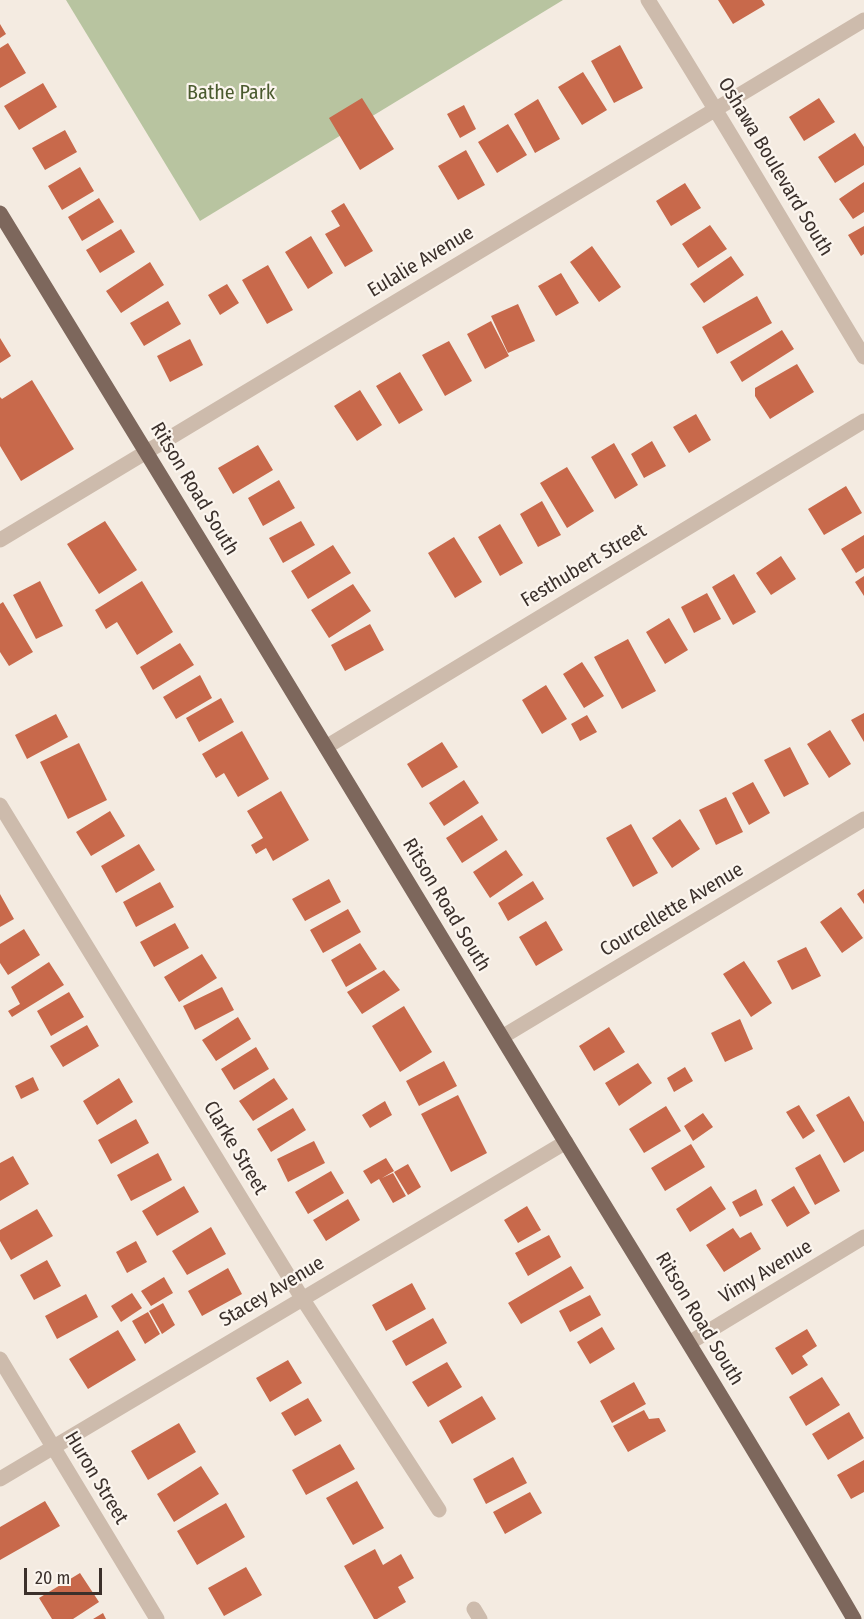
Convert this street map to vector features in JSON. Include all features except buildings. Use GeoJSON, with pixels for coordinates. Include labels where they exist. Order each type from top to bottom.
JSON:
{"type":"FeatureCollection","features":[{"type":"Feature","properties":{"kind":"main road","name":"Ritson Road South"},"geometry":{"type":"LineString","coordinates":[[0,213],[792,1512],[854,1619]]}},
{"type":"Feature","properties":{"kind":"street","name":"Oshawa Boulevard South"},"geometry":{"type":"LineString","coordinates":[[648,0],[716,108],[737,147],[864,357]]}},
{"type":"Feature","properties":{"kind":"street","name":"Eulalie Avenue"},"geometry":{"type":"LineString","coordinates":[[0,540],[864,20]]}},
{"type":"Feature","properties":{"kind":"street","name":"Festhubert Street"},"geometry":{"type":"LineString","coordinates":[[326,747],[864,421]]}},
{"type":"Feature","properties":{"kind":"street","name":"Clarke Street"},"geometry":{"type":"LineString","coordinates":[[0,805],[302,1298],[439,1510]]}},
{"type":"Feature","properties":{"kind":"street","name":"Courcellette Avenue"},"geometry":{"type":"LineString","coordinates":[[502,1037],[864,819]]}},
{"type":"Feature","properties":{"kind":"street","name":"Stacey Avenue"},"geometry":{"type":"LineString","coordinates":[[0,1479],[566,1142]]}},
{"type":"Feature","properties":{"kind":"street","name":"Vimy Avenue"},"geometry":{"type":"LineString","coordinates":[[689,1343],[864,1237]]}},
{"type":"Feature","properties":{"kind":"street","name":"Huron Street"},"geometry":{"type":"LineString","coordinates":[[0,1359],[157,1619]]}},
{"type":"Feature","properties":{"kind":"green space","name":"Bathe Park"},"geometry":{"type":"Polygon","coordinates":[[[66,0],[563,0],[200,221],[66,0]]]}}]}
